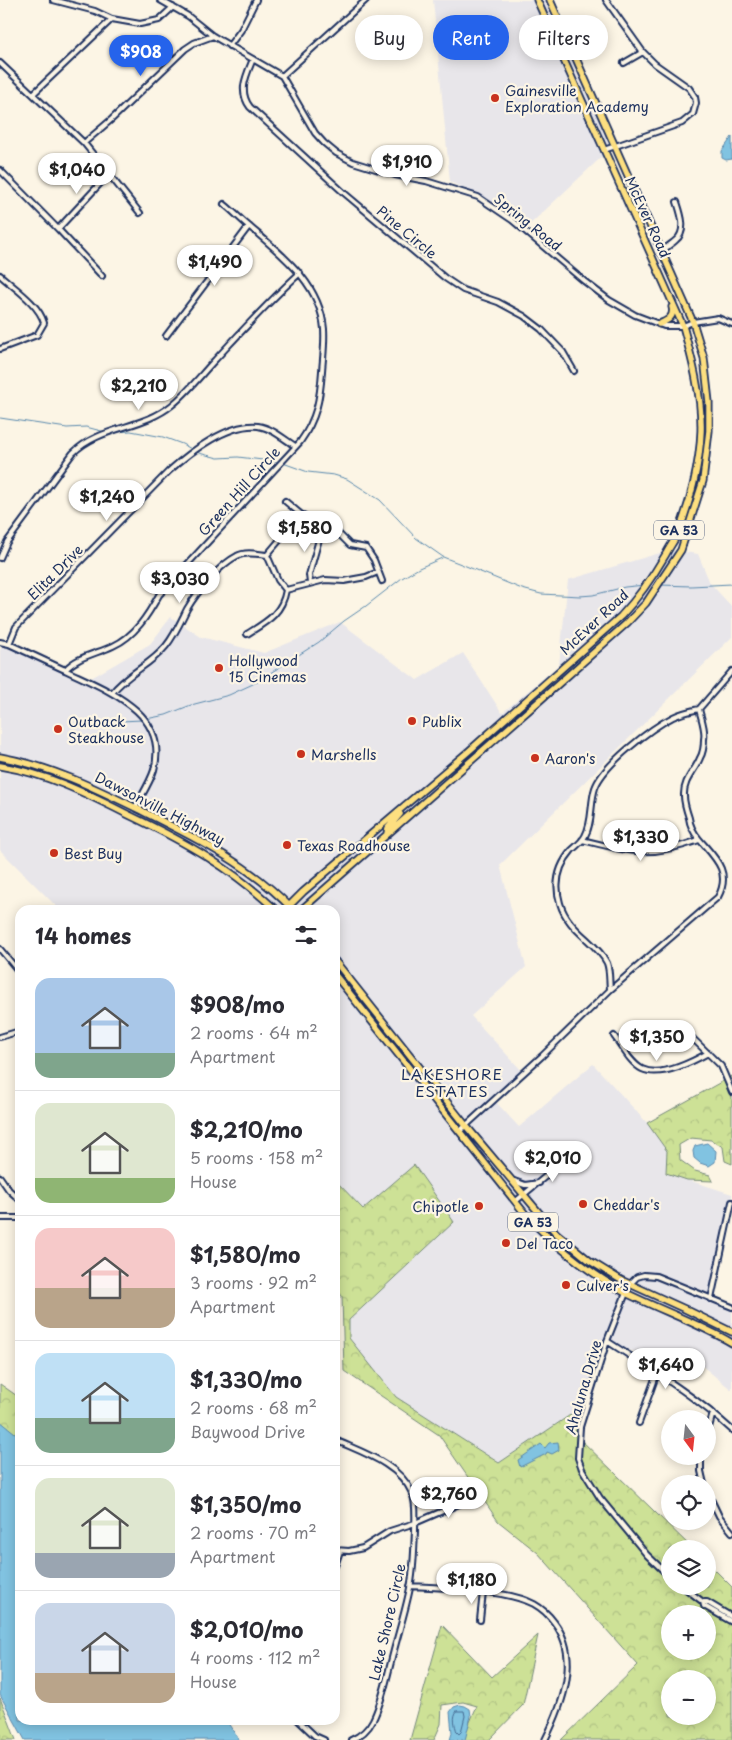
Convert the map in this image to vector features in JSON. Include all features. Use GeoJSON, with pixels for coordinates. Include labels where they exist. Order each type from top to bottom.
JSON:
{"type":"FeatureCollection","features":[{"type":"Feature","properties":{"kind":"main road","name":"McEver Road"},"geometry":{"type":"LineString","coordinates":[[292,905],[302,892],[426,788],[621,616],[649,583],[677,535],[694,483],[701,431],[700,403],[683,326],[537,0]]}},
{"type":"Feature","properties":{"kind":"main road","name":"McEver Road"},"geometry":{"type":"LineString","coordinates":[[307,905],[627,623],[646,603],[681,550],[703,481],[709,431],[709,402],[700,342],[616,145],[588,88],[550,0]]}},
{"type":"Feature","properties":{"kind":"main road"},"geometry":{"type":"LineString","coordinates":[[658,270],[673,313],[670,319],[659,324]]}},
{"type":"Feature","properties":{"kind":"main road","name":"Dawsonville Highway"},"geometry":{"type":"LineString","coordinates":[[0,757],[26,762],[65,775],[188,834],[225,854],[260,879],[285,905]]}},
{"type":"Feature","properties":{"kind":"main road","name":"Dawsonville Highway"},"geometry":{"type":"LineString","coordinates":[[0,766],[30,772],[63,783],[160,830],[216,862],[244,881],[270,905]]}},
{"type":"Feature","properties":{"kind":"main road"},"geometry":{"type":"LineString","coordinates":[[387,834],[389,825],[421,796],[426,788]]}},
{"type":"Feature","properties":{"kind":"main road","name":"GA 53"},"geometry":{"type":"LineString","coordinates":[[340,967],[524,1196],[567,1242],[600,1268],[732,1332]]}},
{"type":"Feature","properties":{"kind":"main road","name":"GA 53"},"geometry":{"type":"LineString","coordinates":[[340,981],[530,1220],[564,1251],[590,1271],[626,1293],[683,1318],[732,1343]]}},
{"type":"Feature","properties":{"kind":"main road"},"geometry":{"type":"LineString","coordinates":[[403,1061],[410,1055]]}},
{"type":"Feature","properties":{"kind":"street"},"geometry":{"type":"LineString","coordinates":[[53,0],[96,11],[112,19],[129,23],[147,24],[159,20],[173,7]]}},
{"type":"Feature","properties":{"kind":"street","name":"Spring Road"},"geometry":{"type":"LineString","coordinates":[[160,0],[188,16],[229,46],[271,68],[282,76],[315,133],[324,144],[336,153],[352,162],[371,168],[426,181],[478,197],[494,206],[512,220],[610,300],[634,315],[659,324],[683,326],[693,322],[718,318],[732,324]]}},
{"type":"Feature","properties":{"kind":"street"},"geometry":{"type":"LineString","coordinates":[[229,46],[256,0]]}},
{"type":"Feature","properties":{"kind":"street"},"geometry":{"type":"LineString","coordinates":[[282,76],[366,0]]}},
{"type":"Feature","properties":{"kind":"street"},"geometry":{"type":"LineString","coordinates":[[604,150],[682,123],[696,109],[695,97],[689,88],[643,52],[606,0]]}},
{"type":"Feature","properties":{"kind":"street"},"geometry":{"type":"LineString","coordinates":[[33,94],[112,19]]}},
{"type":"Feature","properties":{"kind":"street"},"geometry":{"type":"LineString","coordinates":[[84,144],[185,49],[194,43],[213,36]]}},
{"type":"Feature","properties":{"kind":"street"},"geometry":{"type":"LineString","coordinates":[[624,63],[643,52]]}},
{"type":"Feature","properties":{"kind":"street","name":"Pine Circle"},"geometry":{"type":"LineString","coordinates":[[253,59],[244,81],[243,89],[246,101],[250,107],[343,192],[445,278],[463,290],[512,308],[535,324],[563,352],[574,371]]}},
{"type":"Feature","properties":{"kind":"street"},"geometry":{"type":"LineString","coordinates":[[0,63],[84,144],[140,213]]}},
{"type":"Feature","properties":{"kind":"street"},"geometry":{"type":"LineString","coordinates":[[0,170],[102,276]]}},
{"type":"Feature","properties":{"kind":"street"},"geometry":{"type":"LineString","coordinates":[[58,229],[109,174]]}},
{"type":"Feature","properties":{"kind":"street"},"geometry":{"type":"LineString","coordinates":[[662,254],[665,247],[676,240],[681,232],[682,222],[677,202]]}},
{"type":"Feature","properties":{"kind":"street","name":"Green Hill Circle"},"geometry":{"type":"LineString","coordinates":[[65,670],[76,660],[115,645],[129,636],[148,615],[159,595],[312,425],[321,382],[324,341],[324,327],[316,301],[300,273],[277,250],[224,204]]}},
{"type":"Feature","properties":{"kind":"street"},"geometry":{"type":"LineString","coordinates":[[166,336],[249,226]]}},
{"type":"Feature","properties":{"kind":"street"},"geometry":{"type":"LineString","coordinates":[[0,558],[7,542],[76,449],[100,436],[150,418],[170,407],[186,393],[257,316],[300,273]]}},
{"type":"Feature","properties":{"kind":"street"},"geometry":{"type":"LineString","coordinates":[[0,275],[29,302],[42,318],[44,324],[37,335],[0,349]]}},
{"type":"Feature","properties":{"kind":"street","name":"Elita Drive"},"geometry":{"type":"LineString","coordinates":[[9,644],[16,627],[187,455],[232,430],[257,426],[266,428],[295,446]]}},
{"type":"Feature","properties":{"kind":"street"},"geometry":{"type":"LineString","coordinates":[[285,501],[309,521],[331,526],[350,545],[366,548],[382,581]]}},
{"type":"Feature","properties":{"kind":"street"},"geometry":{"type":"LineString","coordinates":[[267,555],[300,516],[303,515]]}},
{"type":"Feature","properties":{"kind":"street"},"geometry":{"type":"LineString","coordinates":[[310,583],[309,575],[323,525]]}},
{"type":"Feature","properties":{"kind":"street"},"geometry":{"type":"LineString","coordinates":[[112,693],[119,683],[145,666],[166,646],[205,583],[226,564],[238,554],[255,553],[267,555]]}},
{"type":"Feature","properties":{"kind":"street"},"geometry":{"type":"LineString","coordinates":[[267,555],[278,580],[286,590]]}},
{"type":"Feature","properties":{"kind":"street"},"geometry":{"type":"LineString","coordinates":[[286,590],[325,580],[351,580],[378,572]]}},
{"type":"Feature","properties":{"kind":"street"},"geometry":{"type":"LineString","coordinates":[[247,634],[279,611],[286,590]]}},
{"type":"Feature","properties":{"kind":"street"},"geometry":{"type":"LineString","coordinates":[[0,642],[9,644],[65,670],[112,693],[137,709],[149,724],[154,736],[156,758],[154,771],[135,808]]}},
{"type":"Feature","properties":{"kind":"street"},"geometry":{"type":"LineString","coordinates":[[610,990],[609,973],[605,961],[564,914],[557,883],[562,864],[582,840],[588,826],[594,789],[605,772],[622,755],[658,726],[674,717],[699,710],[732,671]]}},
{"type":"Feature","properties":{"kind":"street"},"geometry":{"type":"LineString","coordinates":[[699,710],[705,737],[701,758],[685,785],[684,796],[689,820],[699,840],[725,866]]}},
{"type":"Feature","properties":{"kind":"street"},"geometry":{"type":"LineString","coordinates":[[582,840],[625,850],[652,852],[699,840]]}},
{"type":"Feature","properties":{"kind":"street"},"geometry":{"type":"LineString","coordinates":[[460,1131],[467,1127],[610,990],[723,892],[729,881]]}},
{"type":"Feature","properties":{"kind":"street"},"geometry":{"type":"LineString","coordinates":[[0,949],[15,966]]}},
{"type":"Feature","properties":{"kind":"street"},"geometry":{"type":"LineString","coordinates":[[681,1026],[725,1072],[732,1092]]}},
{"type":"Feature","properties":{"kind":"street"},"geometry":{"type":"LineString","coordinates":[[0,1037],[15,1032]]}},
{"type":"Feature","properties":{"kind":"street"},"geometry":{"type":"LineString","coordinates":[[614,1036],[631,1059],[643,1070],[669,1070],[696,1060],[708,1053]]}},
{"type":"Feature","properties":{"kind":"street"},"geometry":{"type":"LineString","coordinates":[[516,1201],[569,1157]]}},
{"type":"Feature","properties":{"kind":"street"},"geometry":{"type":"LineString","coordinates":[[0,1177],[15,1195]]}},
{"type":"Feature","properties":{"kind":"street"},"geometry":{"type":"LineString","coordinates":[[510,1179],[525,1185],[539,1183]]}},
{"type":"Feature","properties":{"kind":"street"},"geometry":{"type":"LineString","coordinates":[[711,1299],[732,1202]]}},
{"type":"Feature","properties":{"kind":"street"},"geometry":{"type":"LineString","coordinates":[[0,1218],[15,1218]]}},
{"type":"Feature","properties":{"kind":"street"},"geometry":{"type":"LineString","coordinates":[[630,1284],[637,1277],[650,1274],[732,1307]]}},
{"type":"Feature","properties":{"kind":"street","name":"Ahaluna Drive"},"geometry":{"type":"LineString","coordinates":[[630,1284],[607,1342],[580,1427],[578,1458],[582,1469],[600,1498],[647,1555],[661,1568]]}},
{"type":"Feature","properties":{"kind":"street"},"geometry":{"type":"LineString","coordinates":[[607,1342],[657,1373],[710,1410]]}},
{"type":"Feature","properties":{"kind":"street"},"geometry":{"type":"LineString","coordinates":[[639,1423],[657,1373]]}},
{"type":"Feature","properties":{"kind":"street"},"geometry":{"type":"LineString","coordinates":[[716,1415],[732,1430]]}},
{"type":"Feature","properties":{"kind":"street","name":"Lake Shore Circle"},"geometry":{"type":"LineString","coordinates":[[340,1442],[384,1464],[405,1480],[414,1500],[415,1523],[410,1586],[380,1700],[373,1720],[367,1729],[351,1740]]}},
{"type":"Feature","properties":{"kind":"street"},"geometry":{"type":"LineString","coordinates":[[340,1551],[363,1548],[390,1531],[415,1523],[475,1497]]}},
{"type":"Feature","properties":{"kind":"street"},"geometry":{"type":"LineString","coordinates":[[716,1510],[732,1532]]}},
{"type":"Feature","properties":{"kind":"street"},"geometry":{"type":"LineString","coordinates":[[410,1586],[483,1592],[514,1598],[534,1604],[551,1618],[561,1632],[568,1658],[566,1683],[556,1718],[546,1740]]}},
{"type":"Feature","properties":{"kind":"street"},"geometry":{"type":"LineString","coordinates":[[480,1620],[483,1592]]}},
{"type":"Feature","properties":{"kind":"street"},"geometry":{"type":"LineString","coordinates":[[694,1595],[703,1602],[704,1606],[732,1622]]}},
{"type":"Feature","properties":{"kind":"street"},"geometry":{"type":"LineString","coordinates":[[703,1602],[707,1602],[732,1617]]}},
{"type":"Feature","properties":{"kind":"street"},"geometry":{"type":"LineString","coordinates":[[303,1725],[315,1736],[324,1740]]}},
{"type":"Feature","properties":{"kind":"shaded area"},"geometry":{"type":"Polygon","coordinates":[[[433,0],[546,0],[553,15],[519,15],[519,60],[572,60],[611,148],[524,230],[488,199],[450,182],[439,60],[509,60],[509,15],[434,15],[433,0]]]}},
{"type":"Feature","properties":{"kind":"shaded area"},"geometry":{"type":"Polygon","coordinates":[[[670,550],[698,554],[710,583],[732,607],[732,637],[500,865],[526,967],[471,1016],[523,1072],[494,1100],[519,1127],[593,1064],[647,1123],[667,1151],[666,1173],[732,1194],[732,1210],[713,1299],[732,1303],[732,1390],[691,1357],[666,1365],[608,1341],[582,1407],[499,1463],[396,1397],[349,1338],[349,1320],[454,1221],[363,1209],[340,1185],[340,905],[55,905],[0,850],[0,651],[2,645],[86,681],[150,644],[171,617],[201,637],[264,653],[340,622],[417,680],[463,653],[502,713],[559,665],[568,580],[670,550]]]}},
{"type":"Feature","properties":{"kind":"green space"},"geometry":{"type":"Polygon","coordinates":[[[732,1076],[732,1164],[725,1161],[723,1147],[711,1140],[691,1138],[679,1145],[680,1160],[695,1171],[710,1175],[713,1181],[687,1180],[666,1173],[667,1151],[647,1123],[732,1076]]]}},
{"type":"Feature","properties":{"kind":"green space"},"geometry":{"type":"Polygon","coordinates":[[[414,1165],[454,1222],[349,1320],[349,1338],[396,1397],[499,1463],[582,1407],[578,1437],[661,1518],[661,1530],[673,1530],[684,1540],[661,1540],[661,1595],[716,1595],[716,1571],[732,1587],[732,1740],[561,1740],[638,1665],[538,1553],[498,1521],[439,1435],[344,1371],[342,1296],[340,1293],[340,1185],[363,1209],[414,1165]]]}},
{"type":"Feature","properties":{"kind":"green space"},"geometry":{"type":"Polygon","coordinates":[[[0,1384],[15,1394],[15,1439],[0,1425],[0,1384]]]}},
{"type":"Feature","properties":{"kind":"green space"},"geometry":{"type":"Polygon","coordinates":[[[442,1625],[492,1677],[538,1635],[523,1705],[489,1740],[462,1740],[477,1706],[463,1702],[442,1705],[441,1724],[434,1740],[410,1740],[442,1625]]]}},
{"type":"Feature","properties":{"kind":"green space"},"geometry":{"type":"Polygon","coordinates":[[[0,1698],[16,1740],[0,1740],[0,1698]]]}},
{"type":"Feature","properties":{"kind":"water"},"geometry":{"type":"Polygon","coordinates":[[[732,137],[732,159],[726,160],[722,158],[722,151],[732,137]]]}},
{"type":"Feature","properties":{"kind":"water"},"geometry":{"type":"Polygon","coordinates":[[[707,1143],[716,1151],[715,1162],[709,1166],[700,1163],[694,1158],[693,1151],[695,1146],[707,1143]]]}},
{"type":"Feature","properties":{"kind":"water"},"geometry":{"type":"Polygon","coordinates":[[[0,1421],[15,1433],[15,1722],[0,1695],[0,1421]]]}},
{"type":"Feature","properties":{"kind":"water"},"geometry":{"type":"Polygon","coordinates":[[[558,1442],[559,1450],[552,1454],[547,1452],[520,1467],[518,1460],[541,1444],[545,1448],[549,1443],[558,1442]]]}},
{"type":"Feature","properties":{"kind":"water"},"geometry":{"type":"Polygon","coordinates":[[[460,1705],[470,1709],[471,1716],[465,1740],[450,1740],[452,1733],[450,1712],[454,1707],[460,1705]]]}},
{"type":"Feature","properties":{"kind":"water"},"geometry":{"type":"Polygon","coordinates":[[[17,1725],[229,1725],[239,1740],[25,1740],[17,1725]]]}},
{"type":"Feature","properties":{"kind":"waterway"},"geometry":{"type":"LineString","coordinates":[[0,418],[67,428],[86,427],[105,432]]}},
{"type":"Feature","properties":{"kind":"waterway"},"geometry":{"type":"LineString","coordinates":[[114,432],[131,431],[163,437],[199,453],[218,458],[238,457],[279,462]]}},
{"type":"Feature","properties":{"kind":"waterway"},"geometry":{"type":"LineString","coordinates":[[283,463],[308,472],[334,475],[347,479],[380,500],[416,538],[443,557],[522,589],[541,594],[580,596],[645,585]]}},
{"type":"Feature","properties":{"kind":"waterway"},"geometry":{"type":"LineString","coordinates":[[146,719],[166,715],[191,705],[229,695],[253,684],[319,642],[402,578],[442,558]]}},
{"type":"Feature","properties":{"kind":"waterway"},"geometry":{"type":"LineString","coordinates":[[661,585],[732,584]]}},
{"type":"Feature","properties":{"kind":"waterway"},"geometry":{"type":"LineString","coordinates":[[121,721],[142,720]]}},
{"type":"Feature","properties":{"kind":"place","name":"Gainesville Exploration Academy"},"geometry":{"type":"Point","coordinates":[495,98]}},
{"type":"Feature","properties":{"kind":"place","name":"Hollywood 15 Cinemas"},"geometry":{"type":"Point","coordinates":[219,668]}},
{"type":"Feature","properties":{"kind":"place","name":"Publix"},"geometry":{"type":"Point","coordinates":[412,721]}},
{"type":"Feature","properties":{"kind":"place","name":"Outback Steakhouse"},"geometry":{"type":"Point","coordinates":[58,729]}},
{"type":"Feature","properties":{"kind":"place","name":"Marshells"},"geometry":{"type":"Point","coordinates":[301,754]}},
{"type":"Feature","properties":{"kind":"place","name":"Aaron's"},"geometry":{"type":"Point","coordinates":[535,758]}},
{"type":"Feature","properties":{"kind":"place","name":"Texas Roadhouse"},"geometry":{"type":"Point","coordinates":[287,845]}},
{"type":"Feature","properties":{"kind":"place","name":"Best Buy"},"geometry":{"type":"Point","coordinates":[54,853]}},
{"type":"Feature","properties":{"kind":"place","name":"Cheddar's"},"geometry":{"type":"Point","coordinates":[583,1204]}},
{"type":"Feature","properties":{"kind":"place","name":"Chipotle"},"geometry":{"type":"Point","coordinates":[479,1206]}},
{"type":"Feature","properties":{"kind":"place","name":"Del Taco"},"geometry":{"type":"Point","coordinates":[506,1243]}},
{"type":"Feature","properties":{"kind":"place","name":"Culver's"},"geometry":{"type":"Point","coordinates":[566,1285]}},
{"type":"Feature","properties":{"kind":"district","name":"LAKESHORE ESTATES"},"geometry":{"type":"Point","coordinates":[452,1082]}}]}
